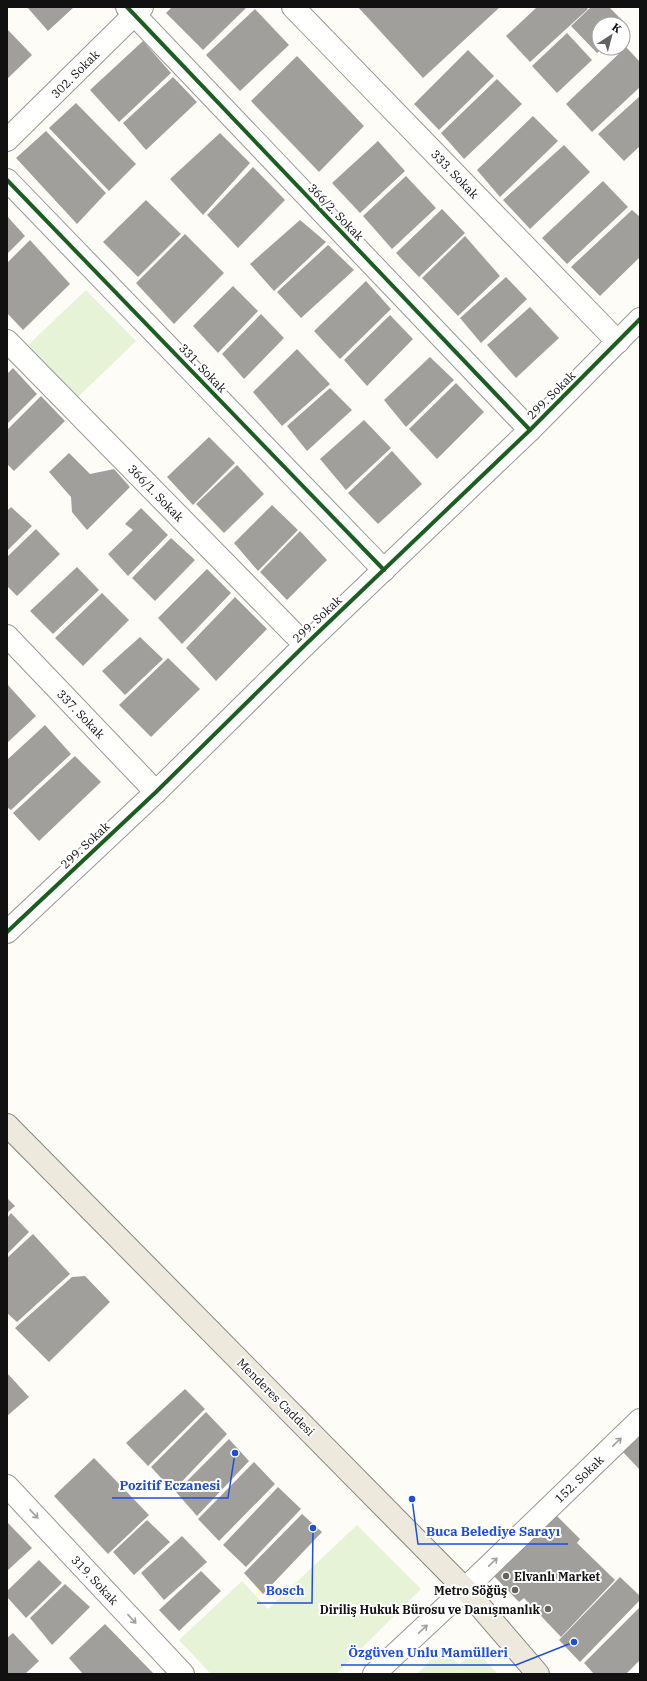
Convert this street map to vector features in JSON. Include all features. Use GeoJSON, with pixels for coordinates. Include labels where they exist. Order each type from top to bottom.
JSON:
{"type":"FeatureCollection","features":[{"type":"Feature","properties":{"kind":"main road","name":"Menderes Caddesi"},"geometry":{"type":"LineString","coordinates":[[7,1125],[465,1589],[538,1674]]}},
{"type":"Feature","properties":{"kind":"street","name":"333. Sokak"},"geometry":{"type":"LineString","coordinates":[[293,7],[618,342]]}},
{"type":"Feature","properties":{"kind":"street","name":"302. Sokak"},"geometry":{"type":"LineString","coordinates":[[7,140],[135,10]]}},
{"type":"Feature","properties":{"kind":"street","name":"366/2. Sokak"},"geometry":{"type":"LineString","coordinates":[[135,10],[530,430]]}},
{"type":"Feature","properties":{"kind":"street","name":"331. Sokak"},"geometry":{"type":"LineString","coordinates":[[7,180],[384,570]]}},
{"type":"Feature","properties":{"kind":"street","name":"299. Sokak"},"geometry":{"type":"LineString","coordinates":[[7,932],[156,792],[305,645],[530,430],[640,319]]}},
{"type":"Feature","properties":{"kind":"street","name":"366/1. Sokak"},"geometry":{"type":"LineString","coordinates":[[7,341],[305,645]]}},
{"type":"Feature","properties":{"kind":"street","name":"337. Sokak"},"geometry":{"type":"LineString","coordinates":[[7,636],[156,792]]}},
{"type":"Feature","properties":{"kind":"street","name":"152. Sokak"},"geometry":{"type":"LineString","coordinates":[[374,1674],[465,1589],[640,1420]]}},
{"type":"Feature","properties":{"kind":"street","name":"319. Sokak"},"geometry":{"type":"LineString","coordinates":[[7,1486],[183,1674]]}},
{"type":"Feature","properties":{"kind":"green space"},"geometry":{"type":"Polygon","coordinates":[[[86,290],[136,341],[77,398],[27,346],[86,290]]]}},
{"type":"Feature","properties":{"kind":"green space"},"geometry":{"type":"Polygon","coordinates":[[[357,1525],[421,1589],[336,1674],[211,1674],[179,1640],[242,1581],[268,1609],[357,1525]]]}},
{"type":"Feature","properties":{"kind":"green space"},"geometry":{"type":"Polygon","coordinates":[[[443,1648],[459,1665],[475,1650],[498,1674],[417,1674],[443,1648]]]}},
{"type":"Feature","properties":{"kind":"building"},"geometry":{"type":"Polygon","coordinates":[[[27,7],[74,7],[48,31],[27,7]]]}},
{"type":"Feature","properties":{"kind":"building"},"geometry":{"type":"Polygon","coordinates":[[[172,7],[247,7],[203,50],[166,13],[172,7]]]}},
{"type":"Feature","properties":{"kind":"building"},"geometry":{"type":"Polygon","coordinates":[[[358,7],[500,7],[423,78],[358,7]]]}},
{"type":"Feature","properties":{"kind":"building"},"geometry":{"type":"Polygon","coordinates":[[[537,7],[586,7],[588,9],[530,62],[506,36],[537,7]]]}},
{"type":"Feature","properties":{"kind":"building"},"geometry":{"type":"Polygon","coordinates":[[[591,7],[609,7],[618,16],[591,16],[591,47],[571,26],[591,7]]]}},
{"type":"Feature","properties":{"kind":"building"},"geometry":{"type":"Polygon","coordinates":[[[255,9],[289,45],[240,91],[206,55],[255,9]]]}},
{"type":"Feature","properties":{"kind":"building"},"geometry":{"type":"Polygon","coordinates":[[[7,29],[32,55],[7,79],[7,29]]]}},
{"type":"Feature","properties":{"kind":"building"},"geometry":{"type":"Polygon","coordinates":[[[567,33],[592,60],[557,93],[532,66],[567,33]]]}},
{"type":"Feature","properties":{"kind":"building"},"geometry":{"type":"Polygon","coordinates":[[[143,41],[171,73],[119,122],[90,90],[143,41]]]}},
{"type":"Feature","properties":{"kind":"building"},"geometry":{"type":"Polygon","coordinates":[[[468,50],[494,76],[439,130],[414,104],[468,50]]]}},
{"type":"Feature","properties":{"kind":"building"},"geometry":{"type":"Polygon","coordinates":[[[631,52],[640,62],[640,87],[592,132],[566,104],[617,56],[631,56],[631,52]]]}},
{"type":"Feature","properties":{"kind":"building"},"geometry":{"type":"Polygon","coordinates":[[[297,56],[364,126],[319,172],[251,101],[297,56]]]}},
{"type":"Feature","properties":{"kind":"building"},"geometry":{"type":"Polygon","coordinates":[[[173,77],[197,102],[146,150],[123,123],[173,77]]]}},
{"type":"Feature","properties":{"kind":"building"},"geometry":{"type":"Polygon","coordinates":[[[497,79],[522,104],[464,159],[441,133],[497,79]]]}},
{"type":"Feature","properties":{"kind":"building"},"geometry":{"type":"Polygon","coordinates":[[[640,96],[640,146],[624,161],[598,134],[640,96]]]}},
{"type":"Feature","properties":{"kind":"building"},"geometry":{"type":"Polygon","coordinates":[[[76,103],[136,164],[109,191],[49,128],[76,103]]]}},
{"type":"Feature","properties":{"kind":"building"},"geometry":{"type":"Polygon","coordinates":[[[533,116],[558,141],[500,197],[477,170],[533,116]]]}},
{"type":"Feature","properties":{"kind":"building"},"geometry":{"type":"Polygon","coordinates":[[[46,131],[106,193],[77,224],[16,158],[46,131]]]}},
{"type":"Feature","properties":{"kind":"building"},"geometry":{"type":"Polygon","coordinates":[[[220,133],[250,163],[203,215],[170,179],[220,133]]]}},
{"type":"Feature","properties":{"kind":"building"},"geometry":{"type":"Polygon","coordinates":[[[378,141],[405,171],[360,213],[332,183],[378,141]]]}},
{"type":"Feature","properties":{"kind":"building"},"geometry":{"type":"Polygon","coordinates":[[[564,145],[590,172],[530,229],[503,200],[564,145]]]}},
{"type":"Feature","properties":{"kind":"building"},"geometry":{"type":"Polygon","coordinates":[[[253,167],[285,200],[238,248],[207,215],[253,167]]]}},
{"type":"Feature","properties":{"kind":"building"},"geometry":{"type":"Polygon","coordinates":[[[406,176],[436,208],[392,249],[363,216],[406,176]]]}},
{"type":"Feature","properties":{"kind":"building"},"geometry":{"type":"Polygon","coordinates":[[[603,181],[628,207],[567,264],[542,238],[603,181]]]}},
{"type":"Feature","properties":{"kind":"building"},"geometry":{"type":"Polygon","coordinates":[[[146,200],[181,234],[138,277],[103,242],[146,200]]]}},
{"type":"Feature","properties":{"kind":"building"},"geometry":{"type":"Polygon","coordinates":[[[442,209],[465,233],[419,277],[396,253],[442,209]]]}},
{"type":"Feature","properties":{"kind":"building"},"geometry":{"type":"Polygon","coordinates":[[[632,210],[640,217],[640,257],[600,296],[571,267],[632,210]]]}},
{"type":"Feature","properties":{"kind":"building"},"geometry":{"type":"Polygon","coordinates":[[[7,216],[25,236],[7,254],[7,216]]]}},
{"type":"Feature","properties":{"kind":"building"},"geometry":{"type":"Polygon","coordinates":[[[300,220],[326,242],[274,291],[250,264],[300,220]]]}},
{"type":"Feature","properties":{"kind":"building"},"geometry":{"type":"Polygon","coordinates":[[[185,234],[224,273],[174,324],[136,283],[185,234]]]}},
{"type":"Feature","properties":{"kind":"building"},"geometry":{"type":"Polygon","coordinates":[[[465,236],[500,276],[458,316],[422,278],[465,236]]]}},
{"type":"Feature","properties":{"kind":"building"},"geometry":{"type":"Polygon","coordinates":[[[30,240],[70,284],[23,330],[7,313],[7,263],[30,240]]]}},
{"type":"Feature","properties":{"kind":"building"},"geometry":{"type":"Polygon","coordinates":[[[328,245],[354,270],[301,318],[277,292],[328,245]]]}},
{"type":"Feature","properties":{"kind":"building"},"geometry":{"type":"Polygon","coordinates":[[[506,277],[527,299],[481,343],[460,318],[506,277]]]}},
{"type":"Feature","properties":{"kind":"building"},"geometry":{"type":"Polygon","coordinates":[[[366,281],[391,309],[340,359],[314,331],[366,281]]]}},
{"type":"Feature","properties":{"kind":"building"},"geometry":{"type":"Polygon","coordinates":[[[233,286],[258,311],[218,353],[193,326],[233,286]]]}},
{"type":"Feature","properties":{"kind":"building"},"geometry":{"type":"Polygon","coordinates":[[[530,307],[559,338],[516,378],[487,345],[530,307]]]}},
{"type":"Feature","properties":{"kind":"building"},"geometry":{"type":"Polygon","coordinates":[[[261,314],[284,338],[244,379],[222,354],[261,314]]]}},
{"type":"Feature","properties":{"kind":"building"},"geometry":{"type":"Polygon","coordinates":[[[390,315],[413,339],[367,386],[344,360],[390,315]]]}},
{"type":"Feature","properties":{"kind":"building"},"geometry":{"type":"Polygon","coordinates":[[[297,349],[330,384],[282,426],[253,392],[297,349]]]}},
{"type":"Feature","properties":{"kind":"building"},"geometry":{"type":"Polygon","coordinates":[[[430,357],[454,380],[406,427],[384,400],[430,357]]]}},
{"type":"Feature","properties":{"kind":"building"},"geometry":{"type":"Polygon","coordinates":[[[13,368],[37,394],[7,424],[7,374],[13,368]]]}},
{"type":"Feature","properties":{"kind":"building"},"geometry":{"type":"Polygon","coordinates":[[[456,383],[484,412],[437,459],[409,429],[456,383]]]}},
{"type":"Feature","properties":{"kind":"building"},"geometry":{"type":"Polygon","coordinates":[[[330,388],[352,410],[307,451],[287,426],[330,388]]]}},
{"type":"Feature","properties":{"kind":"building"},"geometry":{"type":"Polygon","coordinates":[[[41,396],[65,421],[14,471],[7,464],[7,430],[41,396]]]}},
{"type":"Feature","properties":{"kind":"building"},"geometry":{"type":"Polygon","coordinates":[[[364,420],[391,448],[346,490],[320,459],[364,420]]]}},
{"type":"Feature","properties":{"kind":"building"},"geometry":{"type":"Polygon","coordinates":[[[209,437],[235,463],[193,505],[167,477],[209,437]]]}},
{"type":"Feature","properties":{"kind":"building"},"geometry":{"type":"Polygon","coordinates":[[[392,451],[422,484],[378,524],[348,493],[392,451]]]}},
{"type":"Feature","properties":{"kind":"building"},"geometry":{"type":"Polygon","coordinates":[[[69,453],[90,474],[114,469],[130,487],[87,530],[72,512],[71,497],[49,472],[69,453]]]}},
{"type":"Feature","properties":{"kind":"building"},"geometry":{"type":"Polygon","coordinates":[[[237,465],[264,494],[224,533],[196,504],[237,465]]]}},
{"type":"Feature","properties":{"kind":"building"},"geometry":{"type":"Polygon","coordinates":[[[272,505],[298,530],[258,571],[234,543],[272,505]]]}},
{"type":"Feature","properties":{"kind":"building"},"geometry":{"type":"Polygon","coordinates":[[[11,507],[32,526],[7,551],[7,511],[11,507]]]}},
{"type":"Feature","properties":{"kind":"building"},"geometry":{"type":"Polygon","coordinates":[[[141,508],[168,535],[128,576],[108,554],[133,530],[125,524],[141,508]]]}},
{"type":"Feature","properties":{"kind":"building"},"geometry":{"type":"Polygon","coordinates":[[[36,529],[60,554],[17,596],[7,586],[7,557],[36,529]]]}},
{"type":"Feature","properties":{"kind":"building"},"geometry":{"type":"Polygon","coordinates":[[[300,531],[327,560],[287,600],[260,572],[300,531]]]}},
{"type":"Feature","properties":{"kind":"building"},"geometry":{"type":"Polygon","coordinates":[[[171,538],[195,560],[155,601],[132,578],[171,538]]]}},
{"type":"Feature","properties":{"kind":"building"},"geometry":{"type":"Polygon","coordinates":[[[77,567],[99,590],[53,634],[30,611],[77,567]]]}},
{"type":"Feature","properties":{"kind":"building"},"geometry":{"type":"Polygon","coordinates":[[[207,569],[231,593],[182,644],[158,618],[207,569]]]}},
{"type":"Feature","properties":{"kind":"building"},"geometry":{"type":"Polygon","coordinates":[[[102,593],[129,620],[83,666],[55,638],[102,593]]]}},
{"type":"Feature","properties":{"kind":"building"},"geometry":{"type":"Polygon","coordinates":[[[235,597],[267,629],[216,681],[186,648],[235,597]]]}},
{"type":"Feature","properties":{"kind":"building"},"geometry":{"type":"Polygon","coordinates":[[[140,637],[163,659],[125,695],[102,671],[140,637]]]}},
{"type":"Feature","properties":{"kind":"building"},"geometry":{"type":"Polygon","coordinates":[[[168,658],[200,689],[151,737],[119,705],[168,658]]]}},
{"type":"Feature","properties":{"kind":"building"},"geometry":{"type":"Polygon","coordinates":[[[7,684],[36,716],[7,743],[7,684]]]}},
{"type":"Feature","properties":{"kind":"building"},"geometry":{"type":"Polygon","coordinates":[[[45,725],[71,754],[11,810],[7,807],[7,760],[45,725]]]}},
{"type":"Feature","properties":{"kind":"building"},"geometry":{"type":"Polygon","coordinates":[[[75,756],[101,782],[39,841],[13,813],[75,756]]]}},
{"type":"Feature","properties":{"kind":"building"},"geometry":{"type":"Polygon","coordinates":[[[7,1198],[15,1206],[7,1213],[7,1198]]]}},
{"type":"Feature","properties":{"kind":"building"},"geometry":{"type":"Polygon","coordinates":[[[11,1213],[29,1232],[7,1254],[7,1218],[11,1213]]]}},
{"type":"Feature","properties":{"kind":"building"},"geometry":{"type":"Polygon","coordinates":[[[33,1234],[70,1274],[17,1322],[7,1313],[7,1258],[33,1234]]]}},
{"type":"Feature","properties":{"kind":"building"},"geometry":{"type":"Polygon","coordinates":[[[85,1276],[110,1302],[49,1362],[15,1328],[72,1277],[85,1276]]]}},
{"type":"Feature","properties":{"kind":"building"},"geometry":{"type":"Polygon","coordinates":[[[7,1373],[29,1397],[7,1416],[7,1373]]]}},
{"type":"Feature","properties":{"kind":"building"},"geometry":{"type":"Polygon","coordinates":[[[185,1389],[205,1409],[148,1466],[126,1443],[185,1389]]]}},
{"type":"Feature","properties":{"kind":"building"},"geometry":{"type":"Polygon","coordinates":[[[206,1412],[227,1434],[173,1491],[151,1467],[206,1412]]]}},
{"type":"Feature","properties":{"kind":"building"},"geometry":{"type":"Polygon","coordinates":[[[640,1433],[640,1470],[622,1451],[640,1433]]]}},
{"type":"Feature","properties":{"kind":"building"},"geometry":{"type":"Polygon","coordinates":[[[229,1439],[249,1461],[197,1516],[176,1492],[229,1439]]]}},
{"type":"Feature","properties":{"kind":"building"},"geometry":{"type":"Polygon","coordinates":[[[94,1458],[149,1515],[108,1554],[54,1496],[94,1458]]]}},
{"type":"Feature","properties":{"kind":"building"},"geometry":{"type":"Polygon","coordinates":[[[254,1462],[275,1484],[219,1541],[198,1519],[254,1462]]]}},
{"type":"Feature","properties":{"kind":"building"},"geometry":{"type":"Polygon","coordinates":[[[278,1487],[301,1509],[246,1567],[223,1545],[278,1487]]]}},
{"type":"Feature","properties":{"kind":"building"},"geometry":{"type":"Polygon","coordinates":[[[553,1512],[580,1539],[577,1543],[615,1580],[561,1637],[524,1598],[519,1602],[493,1575],[553,1512]]]}},
{"type":"Feature","properties":{"kind":"building"},"geometry":{"type":"Polygon","coordinates":[[[302,1514],[322,1532],[263,1594],[244,1573],[302,1514]]]}},
{"type":"Feature","properties":{"kind":"building"},"geometry":{"type":"Polygon","coordinates":[[[147,1520],[170,1542],[134,1575],[113,1552],[147,1520]]]}},
{"type":"Feature","properties":{"kind":"building"},"geometry":{"type":"Polygon","coordinates":[[[7,1522],[32,1548],[7,1571],[7,1522]]]}},
{"type":"Feature","properties":{"kind":"building"},"geometry":{"type":"Polygon","coordinates":[[[182,1536],[207,1562],[164,1600],[141,1573],[182,1536]]]}},
{"type":"Feature","properties":{"kind":"building"},"geometry":{"type":"Polygon","coordinates":[[[39,1560],[62,1583],[26,1618],[7,1597],[7,1591],[39,1560]]]}},
{"type":"Feature","properties":{"kind":"building"},"geometry":{"type":"Polygon","coordinates":[[[201,1571],[221,1591],[179,1631],[159,1610],[201,1571]]]}},
{"type":"Feature","properties":{"kind":"building"},"geometry":{"type":"Polygon","coordinates":[[[620,1577],[640,1596],[640,1600],[580,1662],[559,1640],[620,1577]]]}},
{"type":"Feature","properties":{"kind":"building"},"geometry":{"type":"Polygon","coordinates":[[[65,1584],[90,1607],[52,1645],[30,1618],[65,1584]]]}},
{"type":"Feature","properties":{"kind":"building"},"geometry":{"type":"Polygon","coordinates":[[[640,1607],[640,1660],[626,1674],[594,1674],[584,1663],[640,1607]]]}},
{"type":"Feature","properties":{"kind":"building"},"geometry":{"type":"Polygon","coordinates":[[[105,1624],[153,1673],[152,1674],[83,1674],[69,1658],[105,1624]]]}},
{"type":"Feature","properties":{"kind":"building"},"geometry":{"type":"Polygon","coordinates":[[[13,1633],[39,1661],[25,1674],[7,1674],[7,1638],[13,1633]]]}},
{"type":"Feature","properties":{"kind":"cycle path"},"geometry":{"type":"LineString","coordinates":[[127,7],[530,430]]}},
{"type":"Feature","properties":{"kind":"cycle path"},"geometry":{"type":"LineString","coordinates":[[7,180],[384,570]]}},
{"type":"Feature","properties":{"kind":"cycle path"},"geometry":{"type":"LineString","coordinates":[[7,932],[156,792],[305,645],[530,430],[640,319]]}},
{"type":"Feature","properties":{"kind":"place","name":"Pozitif Eczanesi"},"geometry":{"type":"Point","coordinates":[235,1453]}},
{"type":"Feature","properties":{"kind":"place","name":"Buca Belediye Sarayı"},"geometry":{"type":"Point","coordinates":[412,1499]}},
{"type":"Feature","properties":{"kind":"place","name":"Bosch"},"geometry":{"type":"Point","coordinates":[313,1528]}},
{"type":"Feature","properties":{"kind":"place","name":"Elvanlı Market"},"geometry":{"type":"Point","coordinates":[506,1576]}},
{"type":"Feature","properties":{"kind":"place","name":"Metro Söğüş"},"geometry":{"type":"Point","coordinates":[515,1590]}},
{"type":"Feature","properties":{"kind":"place","name":"Diriliş Hukuk Bürosu ve Danışmanlık"},"geometry":{"type":"Point","coordinates":[548,1609]}},
{"type":"Feature","properties":{"kind":"place","name":"Özgüven Unlu Mamülleri"},"geometry":{"type":"Point","coordinates":[574,1642]}}]}
